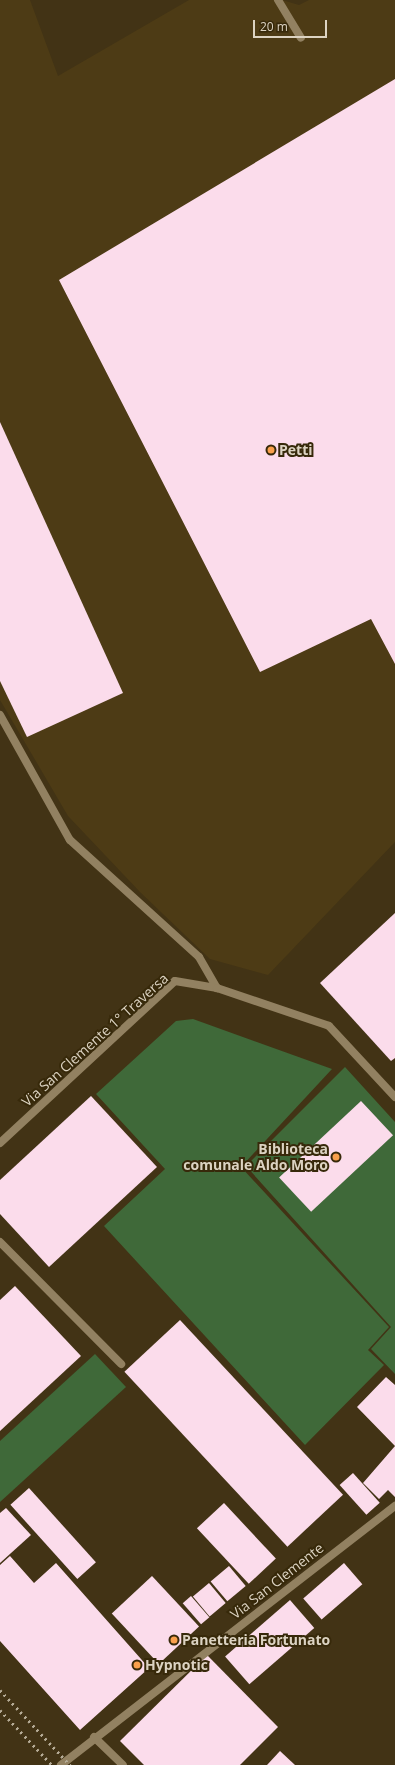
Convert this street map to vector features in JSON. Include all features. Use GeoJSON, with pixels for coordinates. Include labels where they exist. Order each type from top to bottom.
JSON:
{"type":"FeatureCollection","features":[{"type":"Feature","properties":{"kind":"street"},"geometry":{"type":"LineString","coordinates":[[278,0],[301,38]]}},
{"type":"Feature","properties":{"kind":"street"},"geometry":{"type":"LineString","coordinates":[[0,715],[70,840],[199,957],[218,988]]}},
{"type":"Feature","properties":{"kind":"street","name":"Via San Clemente 1° Traversa"},"geometry":{"type":"LineString","coordinates":[[0,1143],[175,981],[218,988],[328,1026],[395,1097]]}},
{"type":"Feature","properties":{"kind":"street"},"geometry":{"type":"LineString","coordinates":[[0,1242],[121,1364]]}},
{"type":"Feature","properties":{"kind":"street","name":"Via San Clemente"},"geometry":{"type":"LineString","coordinates":[[61,1765],[94,1737],[395,1506]]}},
{"type":"Feature","properties":{"kind":"street"},"geometry":{"type":"LineString","coordinates":[[94,1737],[123,1765]]}},
{"type":"Feature","properties":{"kind":"shaded area"},"geometry":{"type":"Polygon","coordinates":[[[0,0],[30,0],[58,76],[189,0],[282,0],[299,5],[309,0],[395,0],[395,842],[268,975],[210,959],[140,892],[68,816],[0,700],[0,0]]]}},
{"type":"Feature","properties":{"kind":"green space"},"geometry":{"type":"Polygon","coordinates":[[[193,1019],[332,1069],[241,1167],[389,1327],[368,1350],[384,1365],[305,1445],[104,1226],[165,1169],[96,1094],[176,1021],[193,1019]]]}},
{"type":"Feature","properties":{"kind":"green space"},"geometry":{"type":"Polygon","coordinates":[[[345,1067],[395,1122],[395,1374],[371,1349],[391,1327],[246,1166],[345,1067]]]}},
{"type":"Feature","properties":{"kind":"green space"},"geometry":{"type":"Polygon","coordinates":[[[95,1354],[126,1387],[0,1502],[0,1441],[95,1354]]]}},
{"type":"Feature","properties":{"kind":"building","name":"Petti"},"geometry":{"type":"Polygon","coordinates":[[[395,79],[395,664],[371,619],[260,672],[59,280],[395,79]]]}},
{"type":"Feature","properties":{"kind":"building"},"geometry":{"type":"Polygon","coordinates":[[[0,422],[123,693],[27,737],[0,681],[0,422]]]}},
{"type":"Feature","properties":{"kind":"building"},"geometry":{"type":"Polygon","coordinates":[[[395,913],[395,1058],[391,1061],[320,983],[395,913]]]}},
{"type":"Feature","properties":{"kind":"building"},"geometry":{"type":"Polygon","coordinates":[[[91,1096],[157,1167],[49,1267],[0,1214],[0,1180],[91,1096]]]}},
{"type":"Feature","properties":{"kind":"building","name":"Biblioteca comunale Aldo Moro"},"geometry":{"type":"Polygon","coordinates":[[[361,1101],[393,1135],[311,1212],[279,1177],[361,1101]]]}},
{"type":"Feature","properties":{"kind":"building"},"geometry":{"type":"Polygon","coordinates":[[[15,1286],[81,1356],[0,1431],[0,1300],[15,1286]]]}},
{"type":"Feature","properties":{"kind":"building"},"geometry":{"type":"Polygon","coordinates":[[[180,1320],[343,1495],[287,1547],[124,1372],[180,1320]]]}},
{"type":"Feature","properties":{"kind":"building"},"geometry":{"type":"Polygon","coordinates":[[[386,1377],[395,1385],[395,1446],[357,1407],[386,1377]]]}},
{"type":"Feature","properties":{"kind":"building"},"geometry":{"type":"Polygon","coordinates":[[[395,1446],[395,1497],[388,1490],[379,1499],[363,1483],[395,1446]]]}},
{"type":"Feature","properties":{"kind":"building"},"geometry":{"type":"Polygon","coordinates":[[[353,1473],[380,1503],[366,1515],[340,1485],[353,1473]]]}},
{"type":"Feature","properties":{"kind":"building"},"geometry":{"type":"Polygon","coordinates":[[[29,1488],[96,1562],[77,1579],[10,1505],[29,1488]]]}},
{"type":"Feature","properties":{"kind":"building"},"geometry":{"type":"Polygon","coordinates":[[[224,1503],[276,1559],[249,1584],[197,1528],[224,1503]]]}},
{"type":"Feature","properties":{"kind":"building"},"geometry":{"type":"Polygon","coordinates":[[[6,1508],[31,1535],[0,1563],[0,1513],[6,1508]]]}},
{"type":"Feature","properties":{"kind":"building"},"geometry":{"type":"Polygon","coordinates":[[[10,1556],[34,1583],[56,1563],[149,1668],[80,1730],[0,1641],[0,1565],[10,1556]]]}},
{"type":"Feature","properties":{"kind":"building"},"geometry":{"type":"Polygon","coordinates":[[[344,1563],[362,1584],[322,1620],[303,1598],[344,1563]]]}},
{"type":"Feature","properties":{"kind":"building"},"geometry":{"type":"Polygon","coordinates":[[[229,1566],[246,1586],[227,1601],[211,1581],[229,1566]]]}},
{"type":"Feature","properties":{"kind":"building"},"geometry":{"type":"Polygon","coordinates":[[[152,1576],[199,1626],[159,1664],[112,1614],[152,1576]]]}},
{"type":"Feature","properties":{"kind":"building"},"geometry":{"type":"Polygon","coordinates":[[[209,1583],[226,1603],[210,1616],[193,1596],[209,1583]]]}},
{"type":"Feature","properties":{"kind":"building"},"geometry":{"type":"Polygon","coordinates":[[[191,1596],[209,1617],[201,1624],[183,1603],[191,1596]]]}},
{"type":"Feature","properties":{"kind":"building"},"geometry":{"type":"Polygon","coordinates":[[[290,1600],[314,1628],[249,1684],[225,1656],[290,1600]]]}},
{"type":"Feature","properties":{"kind":"building"},"geometry":{"type":"Polygon","coordinates":[[[207,1655],[278,1727],[240,1765],[144,1765],[120,1741],[207,1655]]]}},
{"type":"Feature","properties":{"kind":"building"},"geometry":{"type":"Polygon","coordinates":[[[280,1751],[295,1765],[267,1765],[280,1751]]]}},
{"type":"Feature","properties":{"kind":"railway"},"geometry":{"type":"LineString","coordinates":[[0,1690],[70,1765]]}},
{"type":"Feature","properties":{"kind":"railway"},"geometry":{"type":"LineString","coordinates":[[0,1710],[52,1765]]}},
{"type":"Feature","properties":{"kind":"place","name":"Petti"},"geometry":{"type":"Point","coordinates":[271,450]}},
{"type":"Feature","properties":{"kind":"place","name":"Biblioteca comunale Aldo Moro"},"geometry":{"type":"Point","coordinates":[336,1157]}},
{"type":"Feature","properties":{"kind":"place","name":"Panetteria Fortunato"},"geometry":{"type":"Point","coordinates":[174,1640]}},
{"type":"Feature","properties":{"kind":"place","name":"Hypnotic"},"geometry":{"type":"Point","coordinates":[137,1665]}}]}
